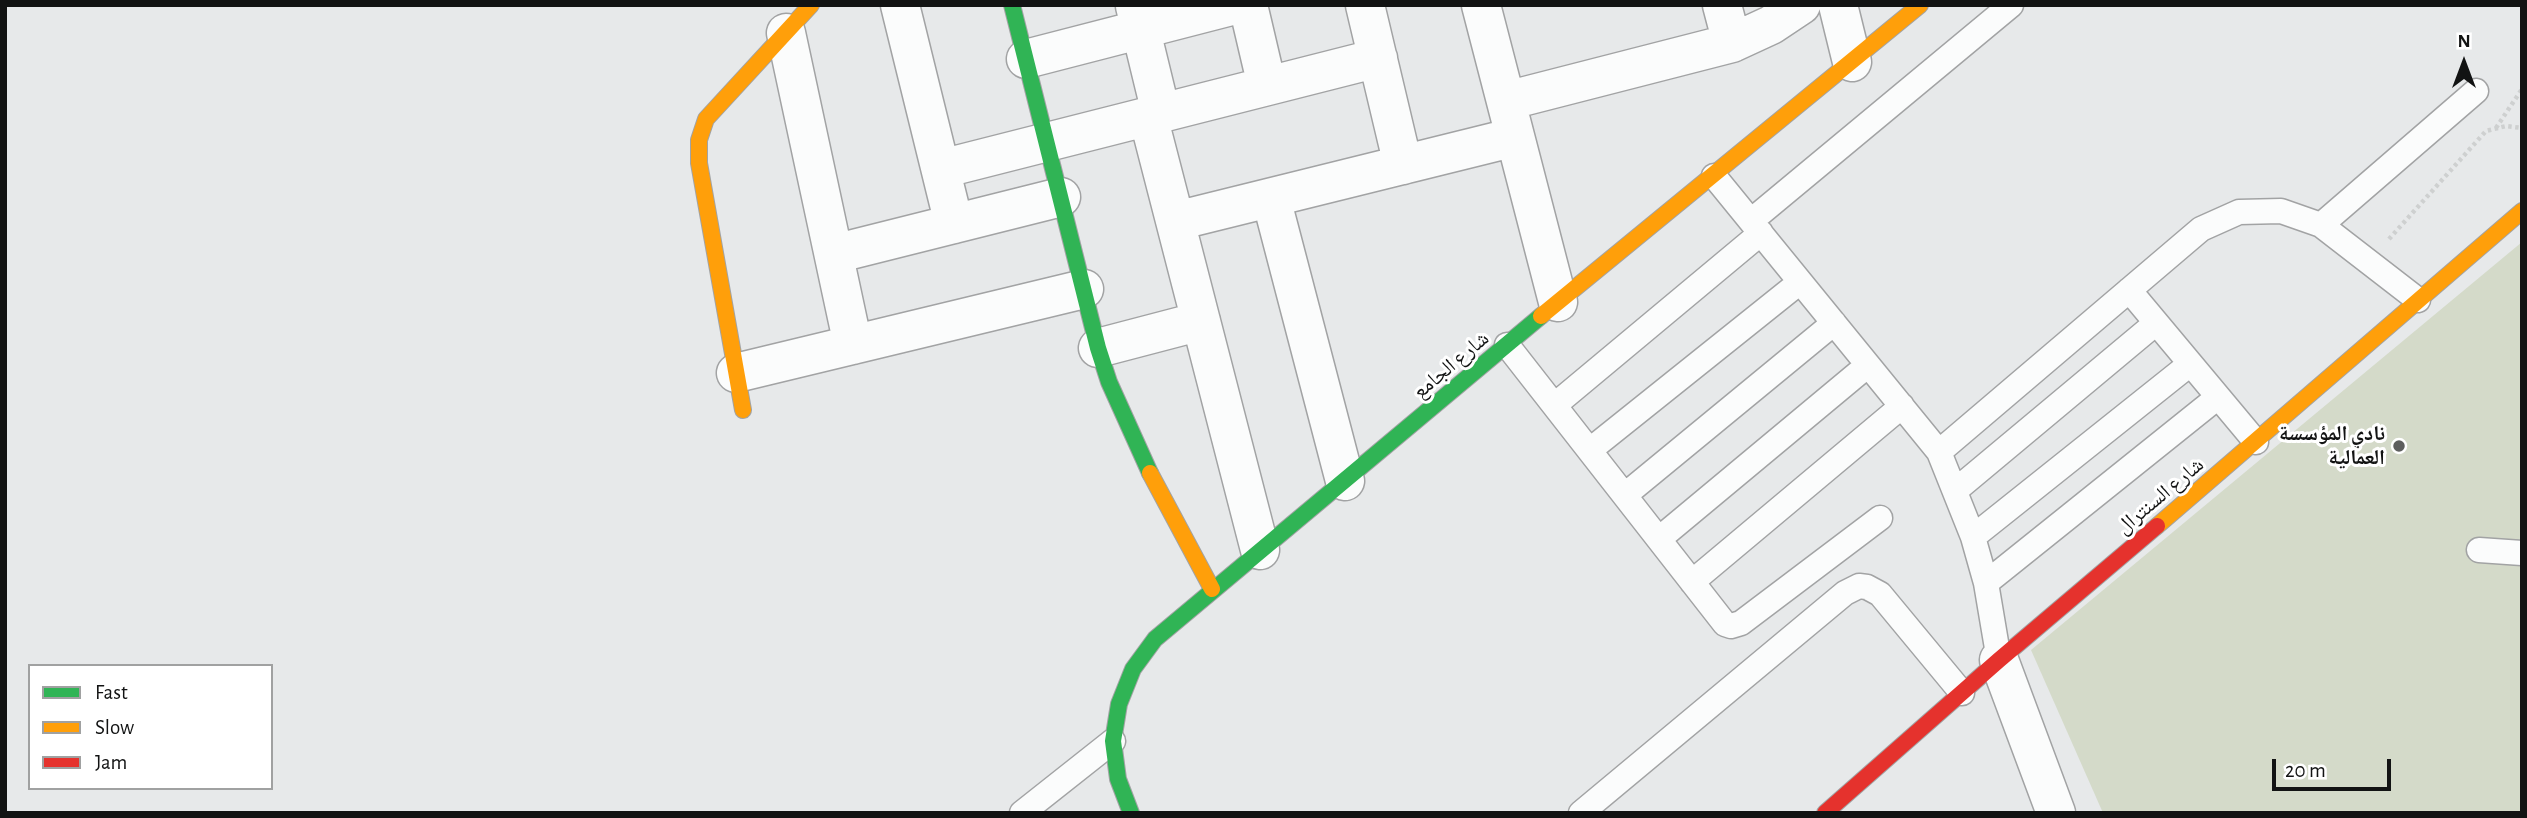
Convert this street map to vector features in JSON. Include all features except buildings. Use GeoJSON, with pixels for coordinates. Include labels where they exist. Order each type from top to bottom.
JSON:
{"type":"FeatureCollection","features":[{"type":"Feature","properties":{"kind":"street"},"geometry":{"type":"LineString","coordinates":[[900,5],[954,224]]}},
{"type":"Feature","properties":{"kind":"street"},"geometry":{"type":"LineString","coordinates":[[1012,5],[1098,348],[1137,448],[1212,589]]}},
{"type":"Feature","properties":{"kind":"street"},"geometry":{"type":"LineString","coordinates":[[1026,59],[1138,17],[1236,5]]}},
{"type":"Feature","properties":{"kind":"street"},"geometry":{"type":"LineString","coordinates":[[1248,5],[1267,86]]}},
{"type":"Feature","properties":{"kind":"street"},"geometry":{"type":"LineString","coordinates":[[1365,5],[1403,165]]}},
{"type":"Feature","properties":{"kind":"street"},"geometry":{"type":"LineString","coordinates":[[1481,5],[1558,302]]}},
{"type":"Feature","properties":{"kind":"street"},"geometry":{"type":"LineString","coordinates":[[1723,5],[1732,43]]}},
{"type":"Feature","properties":{"kind":"street"},"geometry":{"type":"LineString","coordinates":[[1506,101],[1732,43],[1771,25],[1801,5]]}},
{"type":"Feature","properties":{"kind":"street"},"geometry":{"type":"LineString","coordinates":[[1838,5],[1852,61]]}},
{"type":"Feature","properties":{"kind":"street","name":"شارع الجامع"},"geometry":{"type":"LineString","coordinates":[[1131,813],[1118,779],[1113,741],[1118,704],[1133,669],[1155,639],[1558,302],[1920,5]]}},
{"type":"Feature","properties":{"kind":"street"},"geometry":{"type":"LineString","coordinates":[[1138,17],[1176,221],[1260,550]]}},
{"type":"Feature","properties":{"kind":"street"},"geometry":{"type":"LineString","coordinates":[[799,19],[834,254],[853,345]]}},
{"type":"Feature","properties":{"kind":"street"},"geometry":{"type":"LineString","coordinates":[[743,410],[699,163],[699,140],[706,119],[799,19]]}},
{"type":"Feature","properties":{"kind":"street"},"geometry":{"type":"LineString","coordinates":[[941,169],[1378,58]]}},
{"type":"Feature","properties":{"kind":"street"},"geometry":{"type":"LineString","coordinates":[[1176,221],[1516,137]]}},
{"type":"Feature","properties":{"kind":"street"},"geometry":{"type":"LineString","coordinates":[[834,254],[1061,197]]}},
{"type":"Feature","properties":{"kind":"street"},"geometry":{"type":"LineString","coordinates":[[1271,198],[1345,481]]}},
{"type":"Feature","properties":{"kind":"street","name":"شارع السنترال"},"geometry":{"type":"LineString","coordinates":[[1825,813],[2522,211]]}},
{"type":"Feature","properties":{"kind":"street"},"geometry":{"type":"LineString","coordinates":[[736,373],[1084,289]]}},
{"type":"Feature","properties":{"kind":"street"},"geometry":{"type":"LineString","coordinates":[[1098,348],[1201,321]]}},
{"type":"Feature","properties":{"kind":"street"},"geometry":{"type":"LineString","coordinates":[[1999,660],[2056,813]]}},
{"type":"Feature","properties":{"kind":"lane"},"geometry":{"type":"LineString","coordinates":[[1556,404],[2011,5]]}},
{"type":"Feature","properties":{"kind":"lane"},"geometry":{"type":"LineString","coordinates":[[2321,225],[2476,91]]}},
{"type":"Feature","properties":{"kind":"lane"},"geometry":{"type":"LineString","coordinates":[[1714,176],[1939,452],[1973,537],[1986,583],[1999,660]]}},
{"type":"Feature","properties":{"kind":"lane"},"geometry":{"type":"LineString","coordinates":[[1939,452],[2201,229],[2239,212],[2281,211],[2321,225],[2418,300]]}},
{"type":"Feature","properties":{"kind":"lane"},"geometry":{"type":"LineString","coordinates":[[1590,450],[1800,282]]}},
{"type":"Feature","properties":{"kind":"lane"},"geometry":{"type":"LineString","coordinates":[[2129,290],[2256,443]]}},
{"type":"Feature","properties":{"kind":"lane"},"geometry":{"type":"LineString","coordinates":[[1625,495],[1834,323]]}},
{"type":"Feature","properties":{"kind":"lane"},"geometry":{"type":"LineString","coordinates":[[1956,490],[2156,323]]}},
{"type":"Feature","properties":{"kind":"lane"},"geometry":{"type":"LineString","coordinates":[[1507,345],[1556,404],[1721,620],[1731,626],[1737,625],[1880,517]]}},
{"type":"Feature","properties":{"kind":"lane"},"geometry":{"type":"LineString","coordinates":[[1973,537],[2190,363]]}},
{"type":"Feature","properties":{"kind":"lane"},"geometry":{"type":"LineString","coordinates":[[1659,539],[1868,365]]}},
{"type":"Feature","properties":{"kind":"lane"},"geometry":{"type":"LineString","coordinates":[[1986,583],[2218,397]]}},
{"type":"Feature","properties":{"kind":"lane"},"geometry":{"type":"LineString","coordinates":[[1692,582],[1902,406]]}},
{"type":"Feature","properties":{"kind":"lane"},"geometry":{"type":"LineString","coordinates":[[2479,550],[2522,553]]}},
{"type":"Feature","properties":{"kind":"lane"},"geometry":{"type":"LineString","coordinates":[[1581,813],[1845,593],[1859,586],[1880,594],[1962,692]]}},
{"type":"Feature","properties":{"kind":"lane"},"geometry":{"type":"LineString","coordinates":[[1021,813],[1113,741]]}},
{"type":"Feature","properties":{"kind":"path"},"geometry":{"type":"LineString","coordinates":[[2496,128],[2522,89]]}},
{"type":"Feature","properties":{"kind":"path"},"geometry":{"type":"LineString","coordinates":[[2406,221],[2486,131],[2506,126],[2522,128]]}},
{"type":"Feature","properties":{"kind":"green space","name":"نادي المؤسسة العمالية"},"geometry":{"type":"Polygon","coordinates":[[[2522,242],[2522,813],[2103,813],[2031,650],[2522,242]]]}},
{"type":"Feature","properties":{"kind":"traffic: fast"},"geometry":{"type":"LineString","coordinates":[[1012,5],[1098,348],[1109,382],[1150,473]]}},
{"type":"Feature","properties":{"kind":"traffic: fast"},"geometry":{"type":"LineString","coordinates":[[1131,813],[1118,779],[1113,741],[1119,704],[1133,669],[1155,639],[1541,316]]}},
{"type":"Feature","properties":{"kind":"traffic: slow"},"geometry":{"type":"LineString","coordinates":[[743,410],[699,163],[699,140],[706,119],[811,5]]}},
{"type":"Feature","properties":{"kind":"traffic: slow"},"geometry":{"type":"LineString","coordinates":[[1541,316],[1920,5]]}},
{"type":"Feature","properties":{"kind":"traffic: slow"},"geometry":{"type":"LineString","coordinates":[[2157,526],[2522,211]]}},
{"type":"Feature","properties":{"kind":"traffic: slow"},"geometry":{"type":"LineString","coordinates":[[1150,473],[1212,589]]}},
{"type":"Feature","properties":{"kind":"traffic: jam"},"geometry":{"type":"LineString","coordinates":[[1825,813],[2157,526]]}},
{"type":"Feature","properties":{"kind":"place","name":"نادي المؤسسة العمالية"},"geometry":{"type":"Point","coordinates":[2399,446]}}]}
